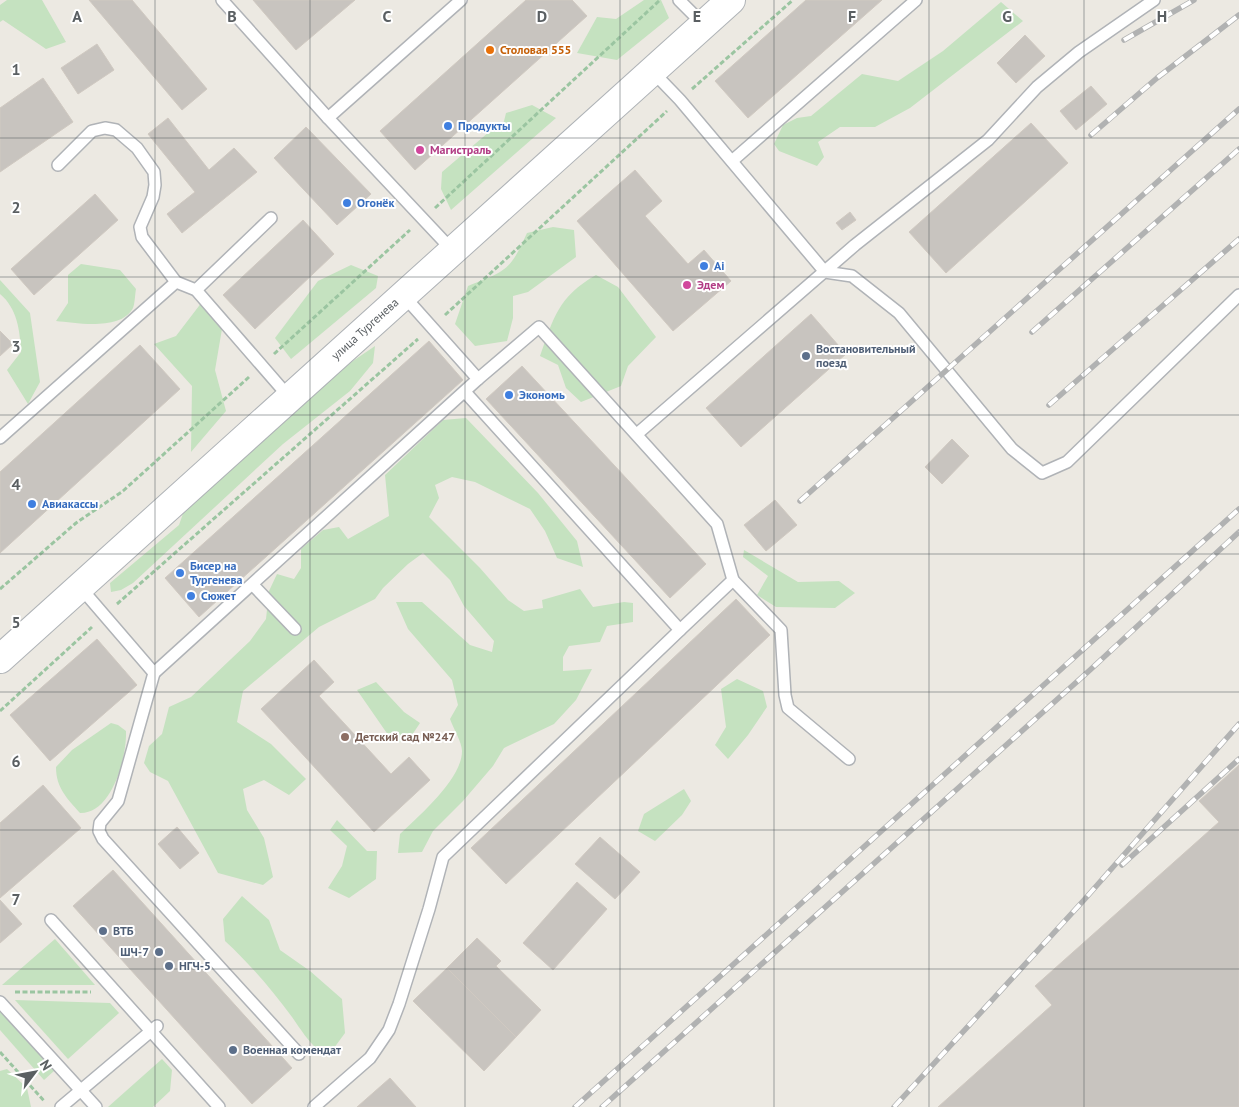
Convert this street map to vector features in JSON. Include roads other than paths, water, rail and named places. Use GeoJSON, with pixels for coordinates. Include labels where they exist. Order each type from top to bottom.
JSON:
{"type":"FeatureCollection","features":[{"type":"Feature","properties":{"kind":"main road","name":"улица Тургенева"},"geometry":{"type":"LineString","coordinates":[[0,659],[731,0]]}},
{"type":"Feature","properties":{"kind":"lane"},"geometry":{"type":"LineString","coordinates":[[222,0],[328,118],[453,251]]}},
{"type":"Feature","properties":{"kind":"lane"},"geometry":{"type":"LineString","coordinates":[[328,118],[461,0]]}},
{"type":"Feature","properties":{"kind":"lane"},"geometry":{"type":"LineString","coordinates":[[679,0],[704,25]]}},
{"type":"Feature","properties":{"kind":"lane"},"geometry":{"type":"LineString","coordinates":[[732,161],[916,0]]}},
{"type":"Feature","properties":{"kind":"lane"},"geometry":{"type":"LineString","coordinates":[[637,434],[825,272],[988,140],[1037,87],[1072,58],[1154,0]]}},
{"type":"Feature","properties":{"kind":"lane"},"geometry":{"type":"LineString","coordinates":[[653,72],[680,100],[825,272],[852,276],[899,314],[1012,449],[1042,473],[1067,462],[1239,295]]}},
{"type":"Feature","properties":{"kind":"lane"},"geometry":{"type":"LineString","coordinates":[[58,165],[92,130],[106,128],[116,130],[137,148],[154,172],[156,185],[140,227],[142,237],[176,282],[196,290],[289,397]]}},
{"type":"Feature","properties":{"kind":"lane"},"geometry":{"type":"LineString","coordinates":[[196,290],[271,218]]}},
{"type":"Feature","properties":{"kind":"lane"},"geometry":{"type":"LineString","coordinates":[[0,438],[176,282]]}},
{"type":"Feature","properties":{"kind":"lane"},"geometry":{"type":"LineString","coordinates":[[403,295],[478,379]]}},
{"type":"Feature","properties":{"kind":"lane"},"geometry":{"type":"LineString","coordinates":[[299,1054],[110,847],[99,831],[100,823],[118,801],[154,673],[478,379],[539,327],[717,524],[733,580],[782,630],[785,695],[788,708],[849,759]]}},
{"type":"Feature","properties":{"kind":"lane"},"geometry":{"type":"LineString","coordinates":[[465,392],[680,630]]}},
{"type":"Feature","properties":{"kind":"lane"},"geometry":{"type":"LineString","coordinates":[[314,1107],[370,1058],[388,1030],[399,1004],[443,858],[733,580]]}},
{"type":"Feature","properties":{"kind":"lane"},"geometry":{"type":"LineString","coordinates":[[253,585],[295,629]]}},
{"type":"Feature","properties":{"kind":"lane"},"geometry":{"type":"LineString","coordinates":[[80,587],[154,673]]}},
{"type":"Feature","properties":{"kind":"lane"},"geometry":{"type":"LineString","coordinates":[[51,920],[117,993],[154,1028],[219,1107]]}},
{"type":"Feature","properties":{"kind":"lane"},"geometry":{"type":"LineString","coordinates":[[0,1002],[96,1107]]}},
{"type":"Feature","properties":{"kind":"lane"},"geometry":{"type":"LineString","coordinates":[[61,1107],[154,1028]]}},
{"type":"Feature","properties":{"kind":"railway"},"geometry":{"type":"LineString","coordinates":[[1124,40],[1194,0]]}},
{"type":"Feature","properties":{"kind":"railway"},"geometry":{"type":"LineString","coordinates":[[1091,135],[1157,78],[1239,15]]}},
{"type":"Feature","properties":{"kind":"railway"},"geometry":{"type":"LineString","coordinates":[[800,501],[1239,109]]}},
{"type":"Feature","properties":{"kind":"railway"},"geometry":{"type":"LineString","coordinates":[[1032,332],[1239,149]]}},
{"type":"Feature","properties":{"kind":"railway"},"geometry":{"type":"LineString","coordinates":[[1049,405],[1239,239]]}},
{"type":"Feature","properties":{"kind":"railway"},"geometry":{"type":"LineString","coordinates":[[575,1107],[1239,509]]}},
{"type":"Feature","properties":{"kind":"railway"},"geometry":{"type":"LineString","coordinates":[[602,1107],[1090,670],[1239,532]]}},
{"type":"Feature","properties":{"kind":"railway"},"geometry":{"type":"LineString","coordinates":[[894,1107],[1084,900],[1239,724]]}},
{"type":"Feature","properties":{"kind":"railway"},"geometry":{"type":"LineString","coordinates":[[1122,865],[1239,759]]}},
{"type":"Feature","properties":{"kind":"place","name":"Столовая 555"},"geometry":{"type":"Point","coordinates":[490,50]}},
{"type":"Feature","properties":{"kind":"place","name":"Продукты"},"geometry":{"type":"Point","coordinates":[448,126]}},
{"type":"Feature","properties":{"kind":"place","name":"Магистраль"},"geometry":{"type":"Point","coordinates":[420,150]}},
{"type":"Feature","properties":{"kind":"place","name":"Огонёк"},"geometry":{"type":"Point","coordinates":[347,203]}},
{"type":"Feature","properties":{"kind":"place","name":"Ai"},"geometry":{"type":"Point","coordinates":[704,266]}},
{"type":"Feature","properties":{"kind":"place","name":"Эдем"},"geometry":{"type":"Point","coordinates":[687,285]}},
{"type":"Feature","properties":{"kind":"place","name":"Востановительный поезд"},"geometry":{"type":"Point","coordinates":[806,356]}},
{"type":"Feature","properties":{"kind":"place","name":"Экономь"},"geometry":{"type":"Point","coordinates":[509,395]}},
{"type":"Feature","properties":{"kind":"place","name":"Авиакассы"},"geometry":{"type":"Point","coordinates":[32,504]}},
{"type":"Feature","properties":{"kind":"place","name":"Бисер на Тургенева"},"geometry":{"type":"Point","coordinates":[180,573]}},
{"type":"Feature","properties":{"kind":"place","name":"Сюжет"},"geometry":{"type":"Point","coordinates":[191,596]}},
{"type":"Feature","properties":{"kind":"place","name":"Детский сад №247"},"geometry":{"type":"Point","coordinates":[345,737]}},
{"type":"Feature","properties":{"kind":"place","name":"ВТБ"},"geometry":{"type":"Point","coordinates":[103,931]}},
{"type":"Feature","properties":{"kind":"place","name":"ШЧ-7"},"geometry":{"type":"Point","coordinates":[159,952]}},
{"type":"Feature","properties":{"kind":"place","name":"НГЧ-5"},"geometry":{"type":"Point","coordinates":[169,966]}},
{"type":"Feature","properties":{"kind":"place","name":"Военная комендат"},"geometry":{"type":"Point","coordinates":[233,1050]}}]}
